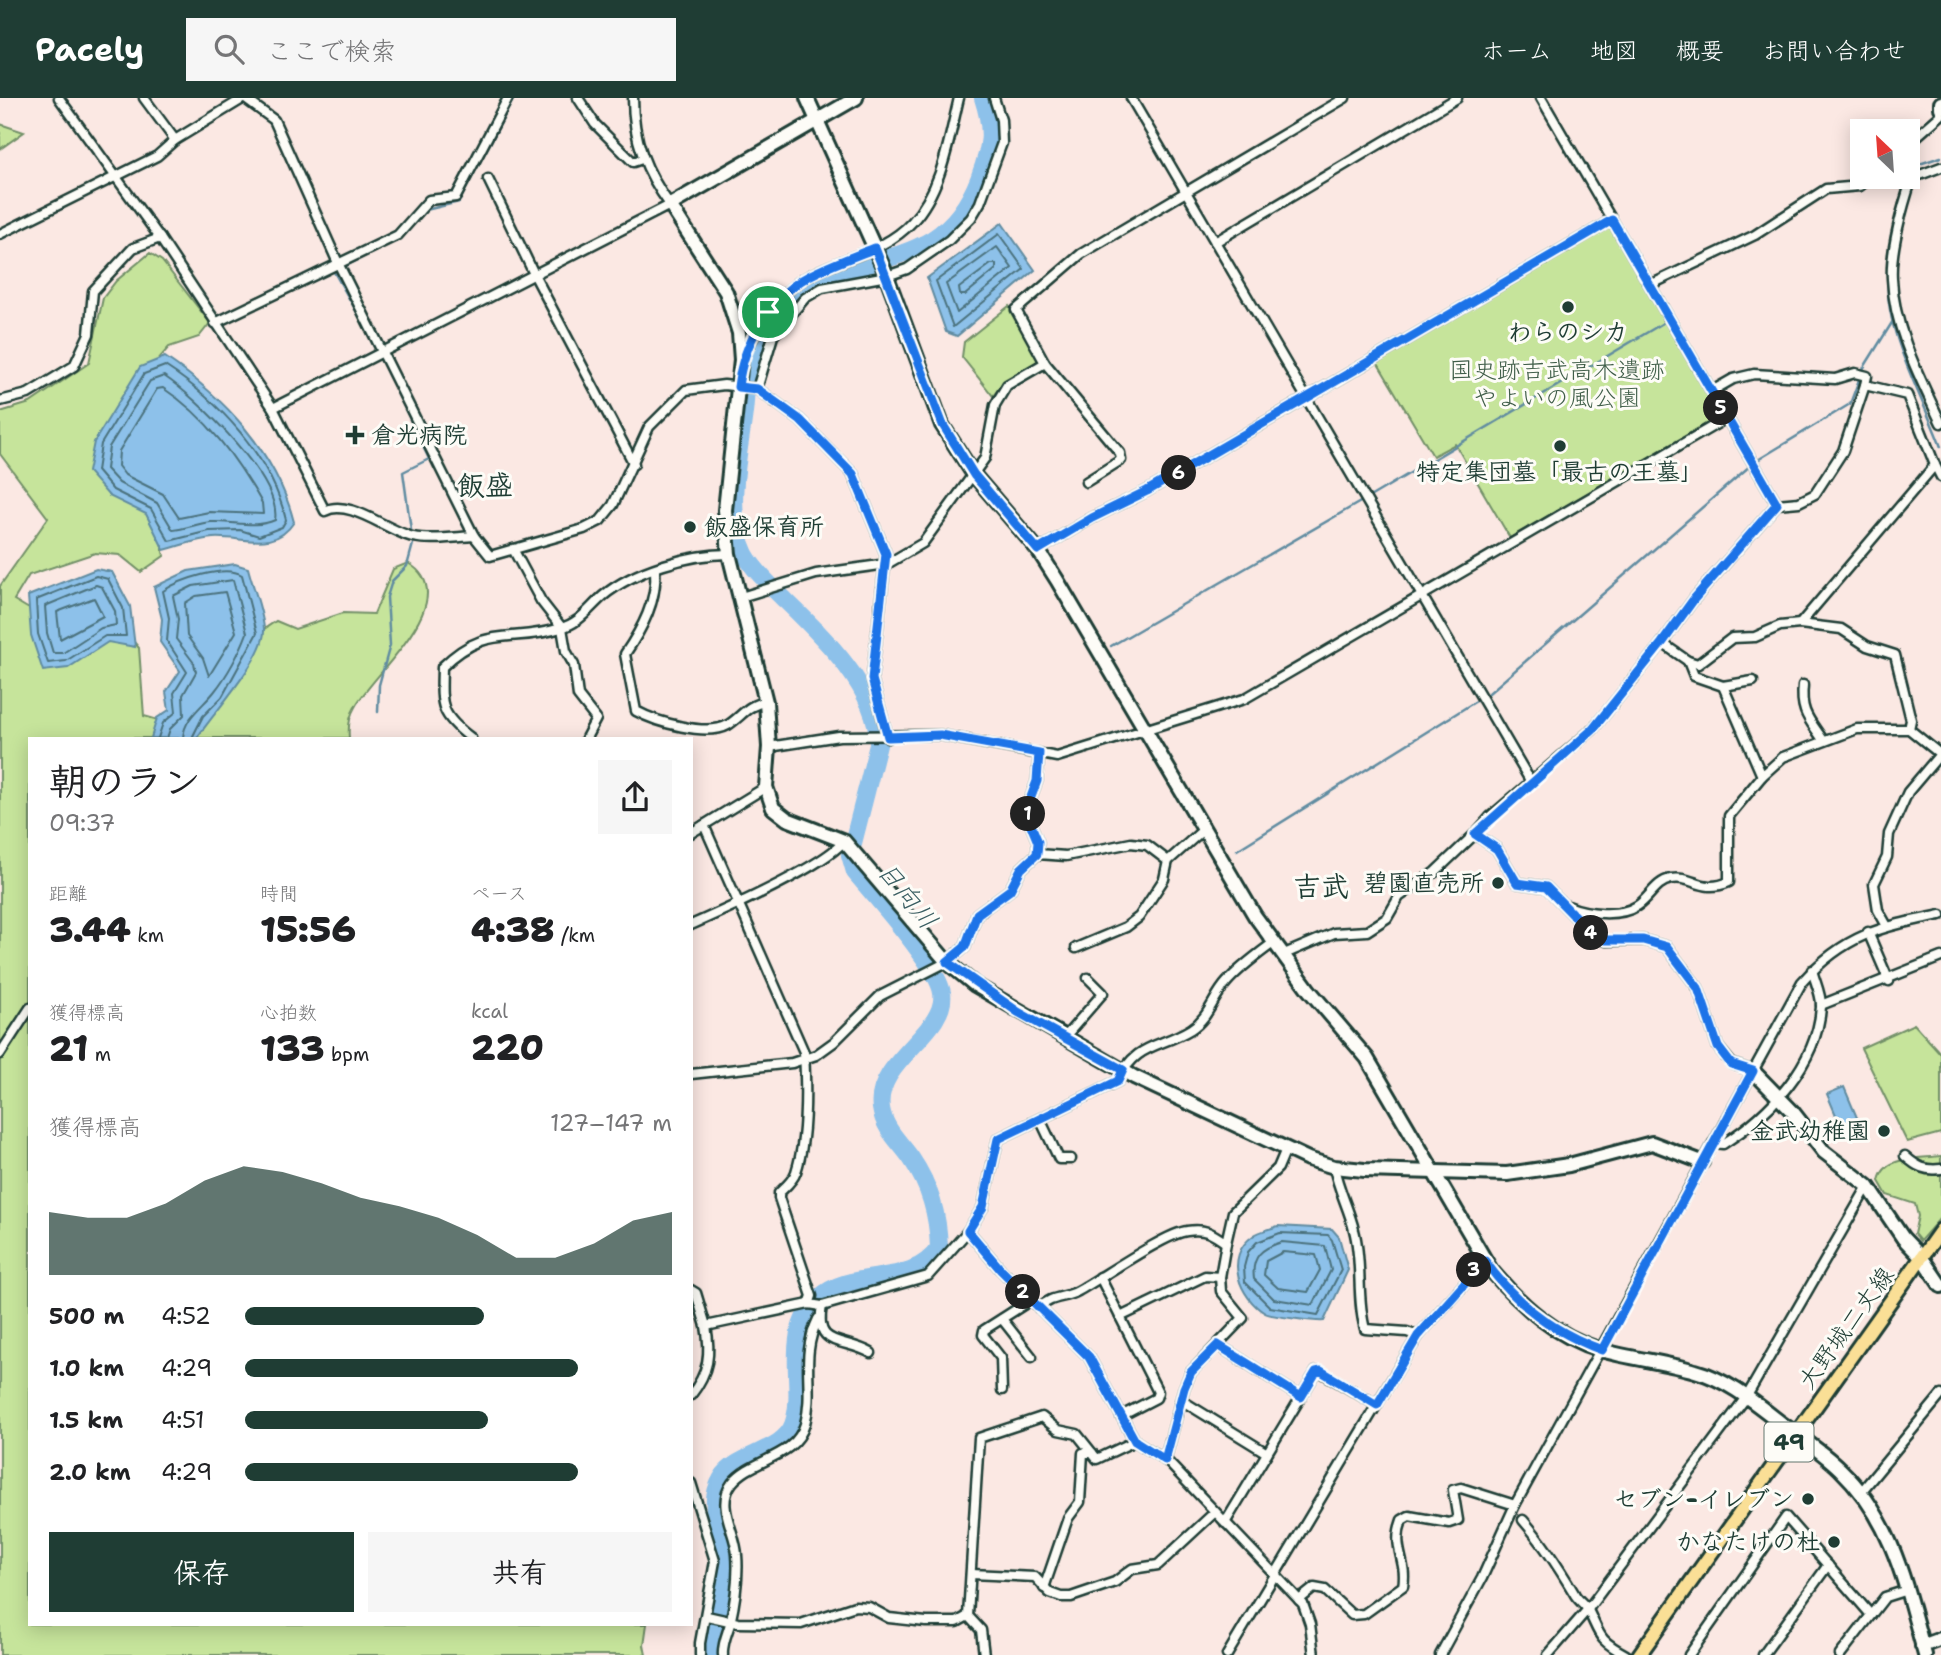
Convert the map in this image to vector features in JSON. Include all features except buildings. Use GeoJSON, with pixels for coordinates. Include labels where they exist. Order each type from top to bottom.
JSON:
{"type":"FeatureCollection","features":[{"type":"Feature","properties":{"kind":"main road","name":"大野城二丈線"},"geometry":{"type":"LineString","coordinates":[[1639,1655],[1941,1230]]}},
{"type":"Feature","properties":{"kind":"street"},"geometry":{"type":"LineString","coordinates":[[59,98],[160,238],[274,408],[325,511],[334,506],[349,508],[415,538],[474,536]]}},
{"type":"Feature","properties":{"kind":"street"},"geometry":{"type":"LineString","coordinates":[[144,98],[175,140]]}},
{"type":"Feature","properties":{"kind":"street"},"geometry":{"type":"LineString","coordinates":[[0,234],[115,174],[157,156],[175,140],[244,98],[274,120],[338,263],[474,536],[490,556],[584,529],[600,521],[613,505],[649,427],[686,390],[703,386],[757,389],[800,420],[853,474],[886,554],[887,564],[879,595],[872,679],[888,737]]}},
{"type":"Feature","properties":{"kind":"street"},"geometry":{"type":"LineString","coordinates":[[215,323],[398,236],[429,200],[456,197],[508,98]]}},
{"type":"Feature","properties":{"kind":"street"},"geometry":{"type":"LineString","coordinates":[[578,98],[618,149],[633,162],[642,159]]}},
{"type":"Feature","properties":{"kind":"street"},"geometry":{"type":"LineString","coordinates":[[633,98],[633,118],[642,159],[726,292],[739,333],[741,360],[726,477],[729,554],[766,702],[769,747],[766,787],[773,808],[787,819],[846,843],[943,964],[1064,1038],[1123,1070],[1286,1149],[1334,1167],[1433,1172],[1530,1172],[1652,1143],[1702,1162]]}},
{"type":"Feature","properties":{"kind":"street"},"geometry":{"type":"LineString","coordinates":[[807,98],[876,250],[943,425],[974,475],[1038,550],[1273,943],[1367,1058],[1485,1261],[1517,1300],[1560,1332],[1602,1350],[1697,1371],[1747,1396],[1838,1467],[1861,1492],[1885,1528],[1907,1590],[1924,1651],[1941,1639]]}},
{"type":"Feature","properties":{"kind":"street"},"geometry":{"type":"LineString","coordinates":[[274,408],[670,205],[856,98]]}},
{"type":"Feature","properties":{"kind":"street"},"geometry":{"type":"LineString","coordinates":[[741,360],[768,312],[789,289],[808,276],[876,250],[913,221],[932,194],[959,98]]}},
{"type":"Feature","properties":{"kind":"street"},"geometry":{"type":"LineString","coordinates":[[757,389],[773,336],[805,298],[822,288],[907,269],[949,240],[980,203],[1002,143],[1001,120],[994,98]]}},
{"type":"Feature","properties":{"kind":"street"},"geometry":{"type":"LineString","coordinates":[[1131,98],[1531,782]]}},
{"type":"Feature","properties":{"kind":"street"},"geometry":{"type":"LineString","coordinates":[[1086,482],[1121,460],[1120,453],[1045,363],[1016,310],[1081,254],[1345,98]]}},
{"type":"Feature","properties":{"kind":"street"},"geometry":{"type":"LineString","coordinates":[[1215,242],[1457,98]]}},
{"type":"Feature","properties":{"kind":"street"},"geometry":{"type":"LineString","coordinates":[[1541,98],[1777,504]]}},
{"type":"Feature","properties":{"kind":"street"},"geometry":{"type":"LineString","coordinates":[[1920,133],[1941,115]]}},
{"type":"Feature","properties":{"kind":"street"},"geometry":{"type":"LineString","coordinates":[[1941,167],[1912,178],[1891,276],[1901,330],[1941,423]]}},
{"type":"Feature","properties":{"kind":"street"},"geometry":{"type":"LineString","coordinates":[[488,179],[535,276],[634,464]]}},
{"type":"Feature","properties":{"kind":"street"},"geometry":{"type":"LineString","coordinates":[[1650,285],[1755,235],[1826,189],[1850,187]]}},
{"type":"Feature","properties":{"kind":"street"},"geometry":{"type":"LineString","coordinates":[[1038,550],[1092,518],[1147,491],[1612,220]]}},
{"type":"Feature","properties":{"kind":"street"},"geometry":{"type":"LineString","coordinates":[[0,401],[28,394],[74,366],[89,334],[93,292],[133,248],[160,238]]}},
{"type":"Feature","properties":{"kind":"street"},"geometry":{"type":"LineString","coordinates":[[741,597],[816,574],[887,564],[923,543],[974,475],[988,449],[995,405],[1007,385],[1045,363]]}},
{"type":"Feature","properties":{"kind":"street"},"geometry":{"type":"LineString","coordinates":[[1712,391],[1733,379],[1754,374],[1835,379],[1855,373],[1866,380],[1907,395],[1941,477]]}},
{"type":"Feature","properties":{"kind":"street"},"geometry":{"type":"LineString","coordinates":[[1282,955],[1334,933],[1367,931],[1387,918],[1399,897],[1435,872],[1531,782],[1593,729],[1694,599],[1777,504],[1799,502],[1815,494],[1843,451],[1866,380]]}},
{"type":"Feature","properties":{"kind":"street"},"geometry":{"type":"LineString","coordinates":[[769,747],[839,736],[940,735],[1057,757],[1244,699],[1727,418]]}},
{"type":"Feature","properties":{"kind":"street"},"geometry":{"type":"LineString","coordinates":[[1800,624],[1935,465]]}},
{"type":"Feature","properties":{"kind":"street"},"geometry":{"type":"LineString","coordinates":[[513,549],[541,601],[562,628],[566,651],[574,665],[578,696],[596,719],[587,737]]}},
{"type":"Feature","properties":{"kind":"street"},"geometry":{"type":"LineString","coordinates":[[470,737],[443,711],[442,667],[474,641],[562,628],[587,615],[603,596],[619,585],[654,569],[699,556],[729,554]]}},
{"type":"Feature","properties":{"kind":"street"},"geometry":{"type":"LineString","coordinates":[[654,569],[656,586],[645,618],[625,654],[636,711],[651,720],[708,729],[727,726],[755,704],[766,702]]}},
{"type":"Feature","properties":{"kind":"street"},"geometry":{"type":"LineString","coordinates":[[1662,643],[1698,664],[1732,638],[1755,637],[1780,626],[1800,624],[1841,629],[1867,646],[1895,655],[1911,719],[1909,729]]}},
{"type":"Feature","properties":{"kind":"street"},"geometry":{"type":"LineString","coordinates":[[1688,660],[1694,676],[1723,686],[1753,681]]}},
{"type":"Feature","properties":{"kind":"street"},"geometry":{"type":"LineString","coordinates":[[1803,685],[1801,703],[1804,712],[1823,740]]}},
{"type":"Feature","properties":{"kind":"street"},"geometry":{"type":"LineString","coordinates":[[1723,686],[1762,776]]}},
{"type":"Feature","properties":{"kind":"street"},"geometry":{"type":"LineString","coordinates":[[1566,905],[1578,911],[1622,912],[1639,905],[1657,885],[1672,878],[1714,888],[1729,882],[1729,816],[1762,776],[1783,757],[1857,729],[1909,729],[1940,753],[1908,792],[1889,834],[1887,857],[1874,884],[1878,910],[1887,926]]}},
{"type":"Feature","properties":{"kind":"street"},"geometry":{"type":"LineString","coordinates":[[693,1073],[792,1063],[816,1055],[834,1042],[880,996],[943,964],[965,947],[977,914],[1010,890],[1021,869],[1037,854],[1038,842],[1028,818],[1028,805],[1037,781],[1039,753]]}},
{"type":"Feature","properties":{"kind":"street"},"geometry":{"type":"LineString","coordinates":[[693,832],[766,787]]}},
{"type":"Feature","properties":{"kind":"street"},"geometry":{"type":"LineString","coordinates":[[704,825],[804,1058],[804,1114],[796,1171],[779,1193],[779,1198],[812,1296],[810,1304]]}},
{"type":"Feature","properties":{"kind":"street"},"geometry":{"type":"LineString","coordinates":[[1076,948],[1126,927],[1139,917],[1164,878],[1168,861],[1204,830]]}},
{"type":"Feature","properties":{"kind":"street"},"geometry":{"type":"LineString","coordinates":[[1475,834],[1497,849],[1517,883],[1546,887],[1592,934],[1606,940],[1643,940],[1667,947],[1698,988],[1718,1047],[1731,1064],[1753,1071],[1779,1096],[1824,1152],[1868,1185],[1903,1238],[1922,1258],[1941,1286]]}},
{"type":"Feature","properties":{"kind":"street"},"geometry":{"type":"LineString","coordinates":[[693,924],[737,904],[846,843]]}},
{"type":"Feature","properties":{"kind":"street"},"geometry":{"type":"LineString","coordinates":[[1037,854],[1066,856],[1131,843],[1147,845],[1168,861]]}},
{"type":"Feature","properties":{"kind":"street"},"geometry":{"type":"LineString","coordinates":[[1440,1655],[1482,1578],[1515,1505],[1802,982],[1831,953],[1868,932],[1941,915]]}},
{"type":"Feature","properties":{"kind":"street"},"geometry":{"type":"LineString","coordinates":[[1868,932],[1888,979]]}},
{"type":"Feature","properties":{"kind":"street"},"geometry":{"type":"LineString","coordinates":[[706,1326],[810,1304],[822,1306],[928,1276],[968,1231],[983,1207],[998,1139],[1118,1081],[1127,1062],[1150,1047],[1198,1024],[1227,981],[1273,943]]}},
{"type":"Feature","properties":{"kind":"street"},"geometry":{"type":"LineString","coordinates":[[1821,1005],[1941,957]]}},
{"type":"Feature","properties":{"kind":"street"},"geometry":{"type":"LineString","coordinates":[[1713,1143],[1723,1144],[1739,1134],[1797,1075],[1814,1040],[1821,1005],[1812,970]]}},
{"type":"Feature","properties":{"kind":"street"},"geometry":{"type":"LineString","coordinates":[[1064,1038],[1103,993],[1088,978]]}},
{"type":"Feature","properties":{"kind":"street"},"geometry":{"type":"LineString","coordinates":[[0,1054],[28,1011]]}},
{"type":"Feature","properties":{"kind":"street"},"geometry":{"type":"LineString","coordinates":[[1040,1119],[1059,1159],[1071,1159]]}},
{"type":"Feature","properties":{"kind":"street"},"geometry":{"type":"LineString","coordinates":[[1165,1460],[1191,1372],[1243,1318],[1222,1291],[1220,1277],[1233,1212],[1278,1168],[1286,1149]]}},
{"type":"Feature","properties":{"kind":"street"},"geometry":{"type":"LineString","coordinates":[[1905,1156],[1915,1166],[1929,1171],[1941,1169]]}},
{"type":"Feature","properties":{"kind":"street"},"geometry":{"type":"LineString","coordinates":[[1334,1167],[1354,1230],[1361,1274],[1360,1312],[1365,1329],[1407,1332],[1418,1336]]}},
{"type":"Feature","properties":{"kind":"street"},"geometry":{"type":"LineString","coordinates":[[1548,1655],[1588,1609],[1747,1396],[1868,1185]]}},
{"type":"Feature","properties":{"kind":"street"},"geometry":{"type":"LineString","coordinates":[[1039,1308],[1054,1297],[1075,1294],[1183,1231],[1206,1230],[1227,1243]]}},
{"type":"Feature","properties":{"kind":"street"},"geometry":{"type":"LineString","coordinates":[[968,1231],[1031,1300],[1089,1357],[1135,1441],[1165,1460],[1299,1600],[1310,1624],[1314,1655]]}},
{"type":"Feature","properties":{"kind":"street"},"geometry":{"type":"LineString","coordinates":[[1227,1655],[1418,1336],[1485,1261]]}},
{"type":"Feature","properties":{"kind":"street"},"geometry":{"type":"LineString","coordinates":[[1120,1317],[1205,1276],[1220,1277]]}},
{"type":"Feature","properties":{"kind":"street"},"geometry":{"type":"LineString","coordinates":[[1100,1277],[1158,1392],[1156,1398],[1121,1416]]}},
{"type":"Feature","properties":{"kind":"street"},"geometry":{"type":"LineString","coordinates":[[693,1291],[696,1293],[706,1326],[710,1348],[708,1368],[693,1392]]}},
{"type":"Feature","properties":{"kind":"street"},"geometry":{"type":"LineString","coordinates":[[1002,1390],[1001,1358],[983,1335],[984,1330],[1031,1300]]}},
{"type":"Feature","properties":{"kind":"street"},"geometry":{"type":"LineString","coordinates":[[723,1655],[737,1588],[737,1553],[725,1502],[731,1485],[742,1474],[783,1452],[796,1440],[805,1425],[807,1352],[822,1306]]}},
{"type":"Feature","properties":{"kind":"street"},"geometry":{"type":"LineString","coordinates":[[818,1319],[821,1331],[829,1338],[871,1353]]}},
{"type":"Feature","properties":{"kind":"street"},"geometry":{"type":"LineString","coordinates":[[1002,1319],[1032,1357]]}},
{"type":"Feature","properties":{"kind":"street"},"geometry":{"type":"LineString","coordinates":[[1218,1345],[1301,1397]]}},
{"type":"Feature","properties":{"kind":"street"},"geometry":{"type":"LineString","coordinates":[[1225,1523],[1316,1372],[1321,1371],[1377,1405]]}},
{"type":"Feature","properties":{"kind":"street"},"geometry":{"type":"LineString","coordinates":[[1861,1492],[1941,1395]]}},
{"type":"Feature","properties":{"kind":"street"},"geometry":{"type":"LineString","coordinates":[[1181,1400],[1267,1453]]}},
{"type":"Feature","properties":{"kind":"street"},"geometry":{"type":"LineString","coordinates":[[984,1655],[981,1630],[968,1616],[979,1438],[1042,1417],[1058,1430],[1077,1434],[1097,1459],[1135,1441]]}},
{"type":"Feature","properties":{"kind":"street"},"geometry":{"type":"LineString","coordinates":[[1044,1588],[1068,1518],[1080,1502],[1083,1453],[1092,1453]]}},
{"type":"Feature","properties":{"kind":"street"},"geometry":{"type":"LineString","coordinates":[[1299,1600],[1314,1588],[1325,1590],[1352,1615],[1364,1614],[1404,1586],[1405,1575],[1396,1548],[1402,1520],[1409,1516],[1449,1523],[1458,1520],[1453,1490],[1461,1488],[1515,1505]]}},
{"type":"Feature","properties":{"kind":"street"},"geometry":{"type":"LineString","coordinates":[[693,1490],[715,1561],[700,1643],[701,1655]]}},
{"type":"Feature","properties":{"kind":"street"},"geometry":{"type":"LineString","coordinates":[[971,1574],[1035,1577],[1050,1594],[1071,1597],[1115,1582],[1132,1569],[1158,1566],[1215,1512]]}},
{"type":"Feature","properties":{"kind":"street"},"geometry":{"type":"LineString","coordinates":[[1689,1655],[1786,1517],[1871,1615]]}},
{"type":"Feature","properties":{"kind":"street"},"geometry":{"type":"LineString","coordinates":[[1523,1520],[1546,1546],[1576,1597],[1588,1609],[1594,1628],[1606,1642],[1626,1655]]}},
{"type":"Feature","properties":{"kind":"street"},"geometry":{"type":"LineString","coordinates":[[1762,1655],[1828,1565]]}},
{"type":"Feature","properties":{"kind":"street"},"geometry":{"type":"LineString","coordinates":[[1840,1655],[1885,1597],[1907,1590]]}},
{"type":"Feature","properties":{"kind":"street"},"geometry":{"type":"LineString","coordinates":[[707,1616],[730,1622],[801,1624],[855,1606],[869,1607],[889,1618],[926,1622],[957,1622],[968,1616]]}},
{"type":"Feature","properties":{"kind":"green space"},"geometry":{"type":"Polygon","coordinates":[[[0,124],[24,132],[0,149],[0,124]]]}},
{"type":"Feature","properties":{"kind":"green space","name":"国史跡吉武高木遺跡 やよいの風公園"},"geometry":{"type":"Polygon","coordinates":[[[1607,227],[1612,229],[1718,411],[1716,418],[1510,538],[1455,444],[1433,456],[1377,362],[1607,227]]]}},
{"type":"Feature","properties":{"kind":"green space"},"geometry":{"type":"Polygon","coordinates":[[[150,253],[162,261],[210,323],[199,337],[169,347],[149,370],[155,513],[164,556],[141,572],[120,555],[95,553],[29,575],[14,600],[70,627],[100,635],[130,637],[139,648],[144,716],[176,725],[181,737],[28,737],[28,1626],[647,1626],[644,1645],[646,1655],[0,1655],[0,586],[48,518],[0,454],[0,412],[30,403],[89,363],[103,298],[116,281],[150,253]]]}},
{"type":"Feature","properties":{"kind":"green space"},"geometry":{"type":"Polygon","coordinates":[[[1009,306],[1038,356],[1037,364],[1002,384],[993,396],[962,357],[964,342],[1009,306]]]}},
{"type":"Feature","properties":{"kind":"green space"},"geometry":{"type":"Polygon","coordinates":[[[408,563],[423,578],[427,596],[422,615],[410,636],[355,707],[349,722],[349,737],[188,737],[245,642],[276,621],[295,629],[343,613],[374,614],[393,569],[408,563]]]}},
{"type":"Feature","properties":{"kind":"green space"},"geometry":{"type":"Polygon","coordinates":[[[1914,1024],[1941,1054],[1941,1133],[1907,1142],[1861,1048],[1914,1024]]]}},
{"type":"Feature","properties":{"kind":"green space"},"geometry":{"type":"Polygon","coordinates":[[[1941,1156],[1941,1217],[1920,1241],[1914,1234],[1918,1216],[1915,1204],[1887,1195],[1879,1181],[1882,1173],[1895,1162],[1941,1156]]]}},
{"type":"Feature","properties":{"kind":"water"},"geometry":{"type":"Polygon","coordinates":[[[1002,223],[1035,270],[957,336],[946,332],[927,278],[1002,223]]]}},
{"type":"Feature","properties":{"kind":"water"},"geometry":{"type":"Polygon","coordinates":[[[165,357],[227,408],[261,450],[286,496],[294,522],[286,532],[267,540],[213,538],[164,550],[146,514],[109,496],[88,472],[94,442],[140,367],[165,357]]]}},
{"type":"Feature","properties":{"kind":"water"},"geometry":{"type":"Polygon","coordinates":[[[235,564],[248,568],[264,632],[255,657],[198,737],[151,737],[157,718],[169,710],[166,692],[180,671],[160,642],[162,619],[154,587],[188,571],[235,564]]]}},
{"type":"Feature","properties":{"kind":"water"},"geometry":{"type":"Polygon","coordinates":[[[96,569],[112,572],[130,606],[135,647],[108,642],[68,668],[43,671],[31,635],[28,596],[96,569]]]}},
{"type":"Feature","properties":{"kind":"water"},"geometry":{"type":"Polygon","coordinates":[[[1844,1087],[1858,1120],[1841,1127],[1827,1094],[1844,1087]]]}},
{"type":"Feature","properties":{"kind":"water"},"geometry":{"type":"Polygon","coordinates":[[[1278,1226],[1332,1229],[1339,1237],[1348,1270],[1324,1321],[1265,1313],[1248,1298],[1242,1288],[1237,1266],[1244,1245],[1256,1234],[1278,1226]]]}},
{"type":"Feature","properties":{"kind":"waterway"},"geometry":{"type":"LineString","coordinates":[[399,238],[426,210],[459,202],[514,98]]}},
{"type":"Feature","properties":{"kind":"waterway","name":"日向川"},"geometry":{"type":"LineString","coordinates":[[711,1655],[726,1576],[715,1496],[722,1478],[729,1470],[780,1441],[793,1425],[797,1410],[797,1344],[807,1312],[819,1298],[833,1288],[913,1269],[927,1261],[939,1248],[935,1212],[928,1190],[911,1158],[889,1129],[881,1108],[882,1091],[888,1076],[934,1021],[941,1007],[942,993],[930,966],[918,949],[855,872],[850,855],[878,745],[876,724],[869,703],[858,682],[828,643],[752,565],[739,538],[734,502],[747,377],[770,322],[785,302],[802,287],[824,277],[909,251],[926,243],[956,219],[979,179],[986,158],[990,130],[983,98]]}},
{"type":"Feature","properties":{"kind":"waterway"},"geometry":{"type":"LineString","coordinates":[[1920,164],[1941,157]]}},
{"type":"Feature","properties":{"kind":"waterway"},"geometry":{"type":"LineString","coordinates":[[1894,229],[1903,189]]}},
{"type":"Feature","properties":{"kind":"waterway"},"geometry":{"type":"LineString","coordinates":[[346,266],[387,245]]}},
{"type":"Feature","properties":{"kind":"waterway"},"geometry":{"type":"LineString","coordinates":[[1888,267],[1891,314],[1897,337],[1941,447]]}},
{"type":"Feature","properties":{"kind":"waterway"},"geometry":{"type":"LineString","coordinates":[[334,272],[371,337]]}},
{"type":"Feature","properties":{"kind":"waterway"},"geometry":{"type":"LineString","coordinates":[[1756,461],[1850,404],[1863,369],[1893,321]]}},
{"type":"Feature","properties":{"kind":"waterway"},"geometry":{"type":"LineString","coordinates":[[1368,498],[1663,323]]}},
{"type":"Feature","properties":{"kind":"waterway"},"geometry":{"type":"LineString","coordinates":[[390,377],[429,459],[403,472],[411,530]]}},
{"type":"Feature","properties":{"kind":"waterway"},"geometry":{"type":"LineString","coordinates":[[1237,850],[1489,693],[1751,465]]}},
{"type":"Feature","properties":{"kind":"waterway"},"geometry":{"type":"LineString","coordinates":[[1111,646],[1362,501]]}},
{"type":"Feature","properties":{"kind":"waterway"},"geometry":{"type":"LineString","coordinates":[[378,712],[379,685],[390,645],[387,597],[392,581],[407,566],[413,544]]}},
{"type":"Feature","properties":{"kind":"place","name":"わらのシカ"},"geometry":{"type":"Point","coordinates":[1568,307]}},
{"type":"Feature","properties":{"kind":"place","name":"倉光病院"},"geometry":{"type":"Point","coordinates":[355,435]}},
{"type":"Feature","properties":{"kind":"place","name":"特定集団墓「最古の王墓」"},"geometry":{"type":"Point","coordinates":[1560,446]}},
{"type":"Feature","properties":{"kind":"place","name":"飯盛保育所"},"geometry":{"type":"Point","coordinates":[690,527]}},
{"type":"Feature","properties":{"kind":"place","name":"碧園直売所"},"geometry":{"type":"Point","coordinates":[1498,883]}},
{"type":"Feature","properties":{"kind":"place","name":"金武幼稚園"},"geometry":{"type":"Point","coordinates":[1884,1131]}},
{"type":"Feature","properties":{"kind":"place","name":"セブン-イレブン"},"geometry":{"type":"Point","coordinates":[1808,1499]}},
{"type":"Feature","properties":{"kind":"place","name":"かなたけの杜"},"geometry":{"type":"Point","coordinates":[1834,1542]}},
{"type":"Feature","properties":{"kind":"district","name":"飯盛"},"geometry":{"type":"Point","coordinates":[485,485]}},
{"type":"Feature","properties":{"kind":"district","name":"吉武"},"geometry":{"type":"Point","coordinates":[1321,886]}},
{"type":"Feature","properties":{"kind":"route"},"geometry":{"type":"LineString","coordinates":[[1612,220],[1777,504],[1694,599],[1593,729],[1490,817],[1475,834],[1497,849],[1517,883],[1546,887],[1592,934],[1606,940],[1643,940],[1667,947],[1698,988],[1718,1047],[1731,1064],[1753,1071],[1602,1350],[1560,1332],[1537,1317],[1517,1300],[1485,1261],[1474,1270],[1418,1336],[1377,1405],[1321,1371],[1316,1372],[1301,1397],[1218,1345],[1191,1372],[1184,1388],[1165,1460],[1135,1441],[1089,1357],[1001,1270],[984,1246],[968,1231],[983,1207],[998,1139],[1118,1081],[1123,1070],[1018,1012],[975,985],[947,962],[965,947],[977,914],[1010,890],[1021,869],[1037,854],[1038,842],[1028,818],[1028,805],[1037,781],[1039,753],[940,735],[888,737],[872,679],[879,595],[887,564],[886,554],[853,474],[800,420],[757,389],[738,387],[741,360],[768,312],[789,289],[808,276],[875,248],[943,425],[974,475],[1038,550],[1092,518],[1147,491],[1612,220]]}}]}
